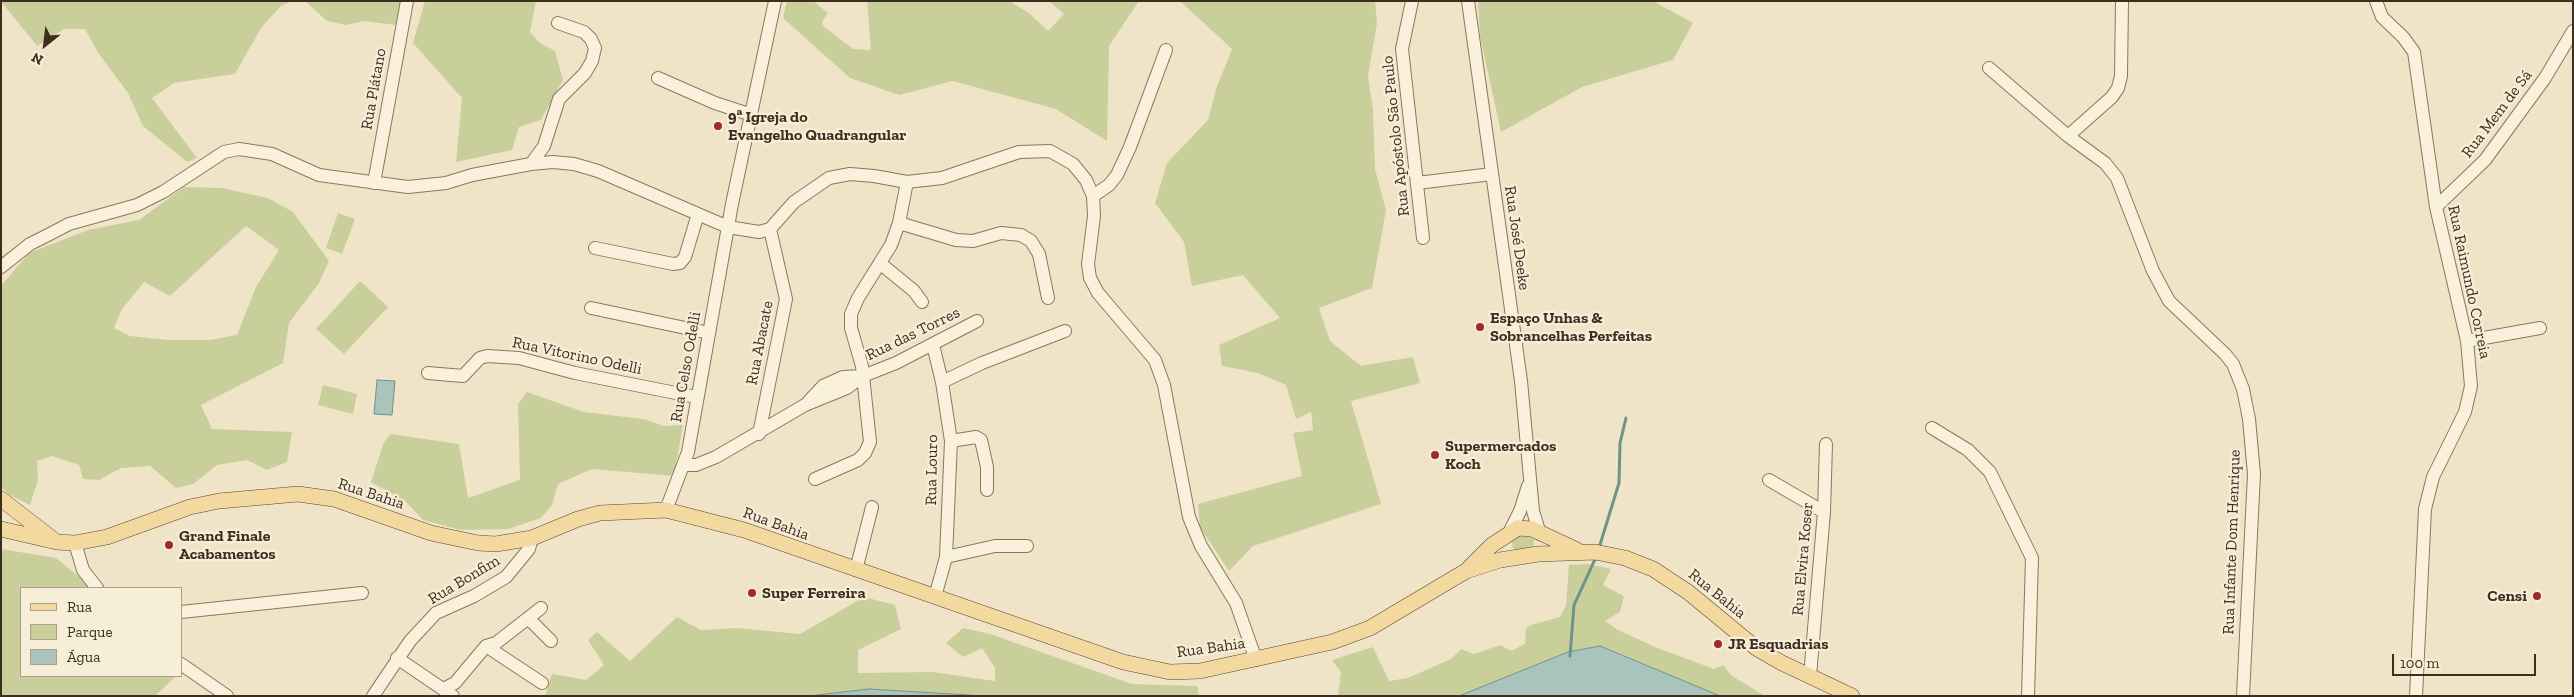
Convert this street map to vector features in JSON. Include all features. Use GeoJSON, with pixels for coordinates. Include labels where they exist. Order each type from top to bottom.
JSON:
{"type":"FeatureCollection","features":[{"type":"Feature","properties":{"kind":"main road","name":"Rua Bahia"},"geometry":{"type":"LineString","coordinates":[[1,529],[57,542],[75,543],[107,538],[190,507],[219,501],[298,494],[334,499],[431,533],[463,541],[496,544],[532,538],[578,519],[600,513],[666,510],[718,522],[1146,668],[1170,672],[1200,671],[1256,660],[1332,642],[1370,628],[1466,571],[1509,533],[1525,528],[1588,552]]}},
{"type":"Feature","properties":{"kind":"main road"},"geometry":{"type":"LineString","coordinates":[[1,499],[57,542]]}},
{"type":"Feature","properties":{"kind":"main road"},"geometry":{"type":"LineString","coordinates":[[1509,533],[1506,544],[1512,557]]}},
{"type":"Feature","properties":{"kind":"main road"},"geometry":{"type":"LineString","coordinates":[[1538,554],[1542,544],[1540,534]]}},
{"type":"Feature","properties":{"kind":"main road","name":"Rua Bahia"},"geometry":{"type":"LineString","coordinates":[[1466,571],[1512,557],[1538,554],[1588,552],[1612,555],[1639,563],[1672,580],[1756,648],[1852,696]]}},
{"type":"Feature","properties":{"kind":"street","name":"Rua Plátano"},"geometry":{"type":"LineString","coordinates":[[374,183],[407,1]]}},
{"type":"Feature","properties":{"kind":"street","name":"Rua Celso Odelli"},"geometry":{"type":"LineString","coordinates":[[666,510],[684,465],[728,227],[775,1]]}},
{"type":"Feature","properties":{"kind":"street","name":"Rua Apóstolo São Paulo"},"geometry":{"type":"LineString","coordinates":[[1412,1],[1402,49],[1423,238]]}},
{"type":"Feature","properties":{"kind":"street","name":"Rua José Deeke"},"geometry":{"type":"LineString","coordinates":[[1468,1],[1521,381],[1533,511],[1540,534]]}},
{"type":"Feature","properties":{"kind":"street"},"geometry":{"type":"LineString","coordinates":[[2068,136],[2112,97],[2118,88],[2121,76],[2122,1]]}},
{"type":"Feature","properties":{"kind":"street","name":"Rua Raimundo Correia"},"geometry":{"type":"LineString","coordinates":[[2376,1],[2382,17],[2403,37],[2414,52],[2436,207],[2467,340],[2471,386],[2454,439],[2433,477],[2425,509],[2416,696]]}},
{"type":"Feature","properties":{"kind":"street"},"geometry":{"type":"LineString","coordinates":[[531,164],[544,146],[559,99],[585,73],[593,55],[594,48],[591,39],[584,32],[558,23]]}},
{"type":"Feature","properties":{"kind":"street","name":"Rua Mem de Sá"},"geometry":{"type":"LineString","coordinates":[[2436,207],[2485,160],[2545,78],[2573,31]]}},
{"type":"Feature","properties":{"kind":"street"},"geometry":{"type":"LineString","coordinates":[[1093,196],[1109,185],[1117,175],[1130,147],[1166,50]]}},
{"type":"Feature","properties":{"kind":"street","name":"Rua Infante Dom Henrique"},"geometry":{"type":"LineString","coordinates":[[1989,68],[2068,136],[2105,163],[2117,178],[2152,271],[2169,301],[2225,354],[2233,364],[2243,389],[2249,419],[2254,474],[2243,696]]}},
{"type":"Feature","properties":{"kind":"street"},"geometry":{"type":"LineString","coordinates":[[658,78],[715,103],[752,115]]}},
{"type":"Feature","properties":{"kind":"street"},"geometry":{"type":"LineString","coordinates":[[1,267],[30,244],[69,224],[136,205],[163,192],[224,152],[239,148],[272,154],[319,175],[374,183],[424,186],[531,164],[554,162],[574,164],[598,171],[728,227],[753,232],[770,229],[794,202],[829,178],[850,174],[907,182],[942,178],[1028,150],[1050,151],[1073,164],[1086,180],[1093,196],[1094,216],[1088,264],[1090,278],[1098,293],[1156,360],[1164,385],[1189,517],[1201,546],[1236,603],[1256,660]]}},
{"type":"Feature","properties":{"kind":"street"},"geometry":{"type":"LineString","coordinates":[[1417,183],[1492,174]]}},
{"type":"Feature","properties":{"kind":"street"},"geometry":{"type":"LineString","coordinates":[[816,479],[858,460],[865,453],[870,442],[862,366],[851,328],[852,314],[858,298],[882,264],[899,223],[907,182]]}},
{"type":"Feature","properties":{"kind":"street"},"geometry":{"type":"LineString","coordinates":[[595,248],[673,264],[680,263],[685,257],[698,214]]}},
{"type":"Feature","properties":{"kind":"street"},"geometry":{"type":"LineString","coordinates":[[899,223],[956,240],[973,241],[1001,233],[1022,235],[1031,241],[1039,254],[1048,298]]}},
{"type":"Feature","properties":{"kind":"street","name":"Rua Abacate"},"geometry":{"type":"LineString","coordinates":[[759,434],[786,299],[770,229]]}},
{"type":"Feature","properties":{"kind":"street"},"geometry":{"type":"LineString","coordinates":[[882,264],[914,291],[922,302]]}},
{"type":"Feature","properties":{"kind":"street"},"geometry":{"type":"LineString","coordinates":[[591,308],[709,333]]}},
{"type":"Feature","properties":{"kind":"street","name":"Rua das Torres"},"geometry":{"type":"LineString","coordinates":[[684,465],[696,465],[716,457],[759,434],[805,405],[847,388],[863,376],[934,345],[977,321]]}},
{"type":"Feature","properties":{"kind":"street"},"geometry":{"type":"LineString","coordinates":[[2467,340],[2540,328]]}},
{"type":"Feature","properties":{"kind":"street"},"geometry":{"type":"LineString","coordinates":[[942,382],[982,363],[1065,331]]}},
{"type":"Feature","properties":{"kind":"street","name":"Rua Louro"},"geometry":{"type":"LineString","coordinates":[[934,345],[951,441],[946,557],[935,597]]}},
{"type":"Feature","properties":{"kind":"street","name":"Rua Vitorino Odelli"},"geometry":{"type":"LineString","coordinates":[[428,373],[463,376],[480,358],[487,356],[519,358],[575,373],[696,397]]}},
{"type":"Feature","properties":{"kind":"street"},"geometry":{"type":"LineString","coordinates":[[1932,428],[1968,450],[1990,472],[2032,558],[2033,578],[2028,696]]}},
{"type":"Feature","properties":{"kind":"street"},"geometry":{"type":"LineString","coordinates":[[951,441],[976,437],[981,440],[987,467],[987,490]]}},
{"type":"Feature","properties":{"kind":"street","name":"Rua Elvira Koser"},"geometry":{"type":"LineString","coordinates":[[1810,676],[1824,512],[1826,444]]}},
{"type":"Feature","properties":{"kind":"street","name":"Rua José Deeke"},"geometry":{"type":"LineString","coordinates":[[1509,533],[1520,511],[1530,479]]}},
{"type":"Feature","properties":{"kind":"street"},"geometry":{"type":"LineString","coordinates":[[1769,480],[1824,512]]}},
{"type":"Feature","properties":{"kind":"street"},"geometry":{"type":"LineString","coordinates":[[856,570],[872,507]]}},
{"type":"Feature","properties":{"kind":"street","name":"Rua Bonfim"},"geometry":{"type":"LineString","coordinates":[[373,696],[397,658],[436,613],[474,596],[506,577],[525,555],[532,538]]}},
{"type":"Feature","properties":{"kind":"street"},"geometry":{"type":"LineString","coordinates":[[75,543],[84,570],[96,587]]}},
{"type":"Feature","properties":{"kind":"street"},"geometry":{"type":"LineString","coordinates":[[946,557],[995,546],[1027,546]]}},
{"type":"Feature","properties":{"kind":"street"},"geometry":{"type":"LineString","coordinates":[[182,612],[362,593]]}},
{"type":"Feature","properties":{"kind":"street"},"geometry":{"type":"LineString","coordinates":[[397,658],[448,692],[486,646],[496,642],[541,608]]}},
{"type":"Feature","properties":{"kind":"street"},"geometry":{"type":"LineString","coordinates":[[528,618],[551,640]]}},
{"type":"Feature","properties":{"kind":"street"},"geometry":{"type":"LineString","coordinates":[[486,646],[542,684]]}},
{"type":"Feature","properties":{"kind":"street"},"geometry":{"type":"LineString","coordinates":[[182,665],[227,696]]}},
{"type":"Feature","properties":{"kind":"green space"},"geometry":{"type":"Polygon","coordinates":[[[1,1],[292,1],[281,6],[261,28],[235,74],[174,83],[152,98],[197,158],[187,162],[143,126],[128,93],[99,54],[85,29],[64,29],[37,46],[3,4],[1,5],[1,1]]]}},
{"type":"Feature","properties":{"kind":"green space"},"geometry":{"type":"Polygon","coordinates":[[[305,1],[404,1],[395,25],[364,21],[346,25],[327,21],[305,1]]]}},
{"type":"Feature","properties":{"kind":"green space"},"geometry":{"type":"Polygon","coordinates":[[[425,1],[536,1],[530,32],[540,43],[555,51],[563,80],[541,120],[519,127],[512,150],[456,162],[462,98],[413,43],[425,1]]]}},
{"type":"Feature","properties":{"kind":"green space"},"geometry":{"type":"Polygon","coordinates":[[[787,1],[813,1],[828,13],[822,22],[823,26],[853,49],[871,50],[867,1],[1009,1],[1029,13],[1048,31],[1064,14],[1049,1],[1139,1],[1109,46],[1107,141],[1056,109],[953,81],[899,95],[850,78],[783,18],[787,1]]]}},
{"type":"Feature","properties":{"kind":"green space"},"geometry":{"type":"Polygon","coordinates":[[[1180,1],[1375,1],[1377,23],[1368,76],[1373,110],[1375,169],[1386,210],[1372,288],[1319,308],[1330,341],[1361,366],[1413,357],[1420,383],[1351,401],[1381,504],[1253,546],[1229,571],[1200,527],[1198,504],[1302,476],[1293,433],[1313,430],[1311,412],[1296,419],[1286,385],[1258,373],[1222,366],[1219,345],[1280,318],[1243,275],[1192,286],[1184,242],[1155,203],[1167,163],[1208,120],[1216,89],[1232,49],[1180,1]]]}},
{"type":"Feature","properties":{"kind":"green space"},"geometry":{"type":"Polygon","coordinates":[[[1478,1],[1653,1],[1693,23],[1673,60],[1582,87],[1501,132],[1480,36],[1478,1]]]}},
{"type":"Feature","properties":{"kind":"green space"},"geometry":{"type":"Polygon","coordinates":[[[184,187],[222,188],[268,198],[293,212],[329,261],[319,283],[289,323],[283,363],[201,405],[212,429],[292,432],[287,462],[267,470],[247,460],[217,465],[193,484],[176,488],[150,466],[121,468],[99,480],[83,479],[79,465],[52,456],[37,461],[38,480],[30,505],[8,494],[1,487],[1,286],[29,253],[88,230],[139,220],[184,187]],[[246,226],[170,296],[144,282],[122,309],[114,328],[130,336],[168,340],[210,340],[237,335],[256,287],[279,250],[246,226]]]}},
{"type":"Feature","properties":{"kind":"green space"},"geometry":{"type":"Polygon","coordinates":[[[338,213],[355,219],[342,254],[326,248],[338,213]]]}},
{"type":"Feature","properties":{"kind":"green space"},"geometry":{"type":"Polygon","coordinates":[[[360,281],[388,307],[344,354],[316,329],[360,281]]]}},
{"type":"Feature","properties":{"kind":"green space"},"geometry":{"type":"Polygon","coordinates":[[[323,385],[357,394],[353,414],[318,405],[323,385]]]}},
{"type":"Feature","properties":{"kind":"green space"},"geometry":{"type":"Polygon","coordinates":[[[527,392],[584,412],[643,419],[664,426],[683,425],[674,476],[592,469],[558,484],[552,505],[541,518],[508,529],[461,530],[423,520],[406,502],[371,482],[384,442],[391,434],[459,444],[468,498],[520,480],[518,404],[527,392]]]}},
{"type":"Feature","properties":{"kind":"green space"},"geometry":{"type":"Polygon","coordinates":[[[1519,534],[1534,539],[1533,547],[1528,550],[1513,548],[1511,540],[1519,534]]]}},
{"type":"Feature","properties":{"kind":"green space"},"geometry":{"type":"Polygon","coordinates":[[[1,549],[56,558],[81,578],[88,587],[20,587],[20,677],[175,677],[155,696],[1,696],[1,549]]]}},
{"type":"Feature","properties":{"kind":"green space"},"geometry":{"type":"Polygon","coordinates":[[[1588,564],[1611,569],[1603,585],[1624,596],[1620,612],[1605,621],[1618,630],[1655,647],[1714,669],[1723,665],[1732,676],[1765,696],[1720,696],[1600,646],[1568,652],[1459,696],[1338,696],[1341,672],[1332,660],[1373,647],[1389,681],[1408,678],[1451,659],[1461,649],[1474,654],[1500,645],[1511,651],[1525,644],[1526,628],[1560,617],[1566,605],[1569,565],[1588,564]]]}},
{"type":"Feature","properties":{"kind":"green space"},"geometry":{"type":"Polygon","coordinates":[[[864,597],[895,605],[901,629],[858,650],[858,673],[932,672],[995,681],[995,668],[982,648],[963,657],[946,643],[963,628],[990,634],[1132,684],[1197,686],[1199,696],[985,696],[869,689],[809,696],[545,696],[552,674],[586,680],[604,665],[588,640],[597,632],[630,661],[677,617],[701,630],[737,628],[800,634],[864,597]]]}},
{"type":"Feature","properties":{"kind":"water"},"geometry":{"type":"Polygon","coordinates":[[[377,380],[395,381],[392,415],[374,414],[377,380]]]}},
{"type":"Feature","properties":{"kind":"water"},"geometry":{"type":"Polygon","coordinates":[[[1600,646],[1720,696],[1459,696],[1568,652],[1600,646]]]}},
{"type":"Feature","properties":{"kind":"water"},"geometry":{"type":"Polygon","coordinates":[[[869,689],[985,696],[809,696],[869,689]]]}},
{"type":"Feature","properties":{"kind":"waterway"},"geometry":{"type":"LineString","coordinates":[[1599,548],[1619,483],[1620,443],[1626,418]]}},
{"type":"Feature","properties":{"kind":"waterway"},"geometry":{"type":"LineString","coordinates":[[1570,656],[1574,605],[1596,557]]}},
{"type":"Feature","properties":{"kind":"place","name":"9ª Igreja do Evangelho Quadrangular"},"geometry":{"type":"Point","coordinates":[718,126]}},
{"type":"Feature","properties":{"kind":"place","name":"Espaço Unhas & Sobrancelhas Perfeitas"},"geometry":{"type":"Point","coordinates":[1480,327]}},
{"type":"Feature","properties":{"kind":"place","name":"Supermercados Koch"},"geometry":{"type":"Point","coordinates":[1435,455]}},
{"type":"Feature","properties":{"kind":"place","name":"Grand Finale Acabamentos"},"geometry":{"type":"Point","coordinates":[169,545]}},
{"type":"Feature","properties":{"kind":"place","name":"Super Ferreira"},"geometry":{"type":"Point","coordinates":[752,593]}},
{"type":"Feature","properties":{"kind":"place","name":"Censi"},"geometry":{"type":"Point","coordinates":[2537,596]}},
{"type":"Feature","properties":{"kind":"place","name":"JR Esquadrias"},"geometry":{"type":"Point","coordinates":[1718,644]}}]}
